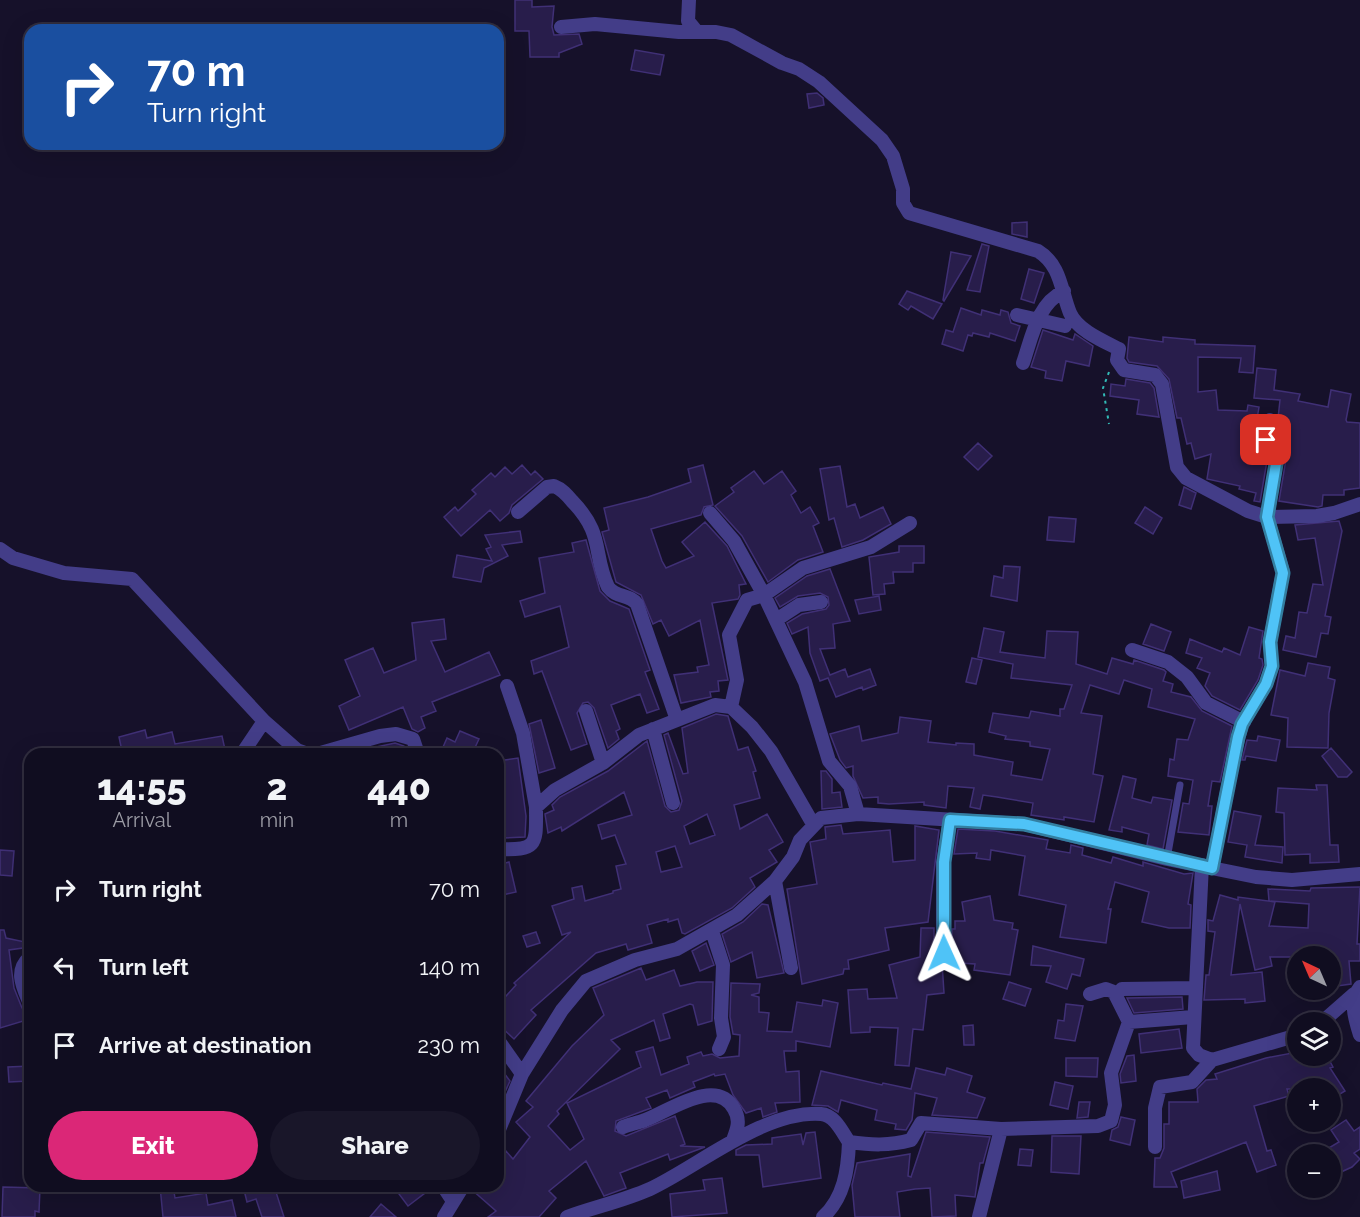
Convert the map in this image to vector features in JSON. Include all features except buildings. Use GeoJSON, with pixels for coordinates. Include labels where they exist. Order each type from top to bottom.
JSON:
{"type":"FeatureCollection","features":[{"type":"Feature","properties":{"kind":"street"},"geometry":{"type":"LineString","coordinates":[[689,0],[688,21],[697,32]]}},
{"type":"Feature","properties":{"kind":"street"},"geometry":{"type":"LineString","coordinates":[[561,27],[595,24],[731,35],[819,82],[871,129],[893,156],[903,189],[903,203],[909,213],[1038,251],[1051,262],[1064,291],[1070,313],[1078,325],[1119,349],[1117,360],[1124,369],[1155,375],[1162,384],[1177,467],[1186,478],[1248,511],[1267,517],[1317,516],[1360,504]]}},
{"type":"Feature","properties":{"kind":"street"},"geometry":{"type":"LineString","coordinates":[[1023,363],[1038,318],[1051,297],[1064,291]]}},
{"type":"Feature","properties":{"kind":"street"},"geometry":{"type":"LineString","coordinates":[[1017,315],[1065,326]]}},
{"type":"Feature","properties":{"kind":"street"},"geometry":{"type":"LineString","coordinates":[[1212,1060],[1199,1055],[1193,1047],[1195,988],[1207,866],[1234,751],[1244,722],[1266,684],[1272,666],[1270,642],[1283,573],[1267,517],[1278,452],[1266,440],[1270,420]]}},
{"type":"Feature","properties":{"kind":"street"},"geometry":{"type":"LineString","coordinates":[[518,512],[547,487],[554,486],[579,507],[592,525],[598,541],[608,587],[612,592],[634,599],[637,603],[677,720]]}},
{"type":"Feature","properties":{"kind":"street"},"geometry":{"type":"LineString","coordinates":[[710,513],[734,541],[764,595],[805,681],[829,761],[850,786],[858,814]]}},
{"type":"Feature","properties":{"kind":"street"},"geometry":{"type":"LineString","coordinates":[[731,707],[737,680],[729,635],[747,600],[764,595],[803,568],[871,547],[910,523]]}},
{"type":"Feature","properties":{"kind":"street"},"geometry":{"type":"LineString","coordinates":[[0,549],[14,558],[64,573],[132,579],[264,721],[295,748]]}},
{"type":"Feature","properties":{"kind":"street"},"geometry":{"type":"LineString","coordinates":[[776,620],[799,605],[821,602]]}},
{"type":"Feature","properties":{"kind":"street"},"geometry":{"type":"LineString","coordinates":[[1132,650],[1168,662],[1187,676],[1206,703],[1244,722]]}},
{"type":"Feature","properties":{"kind":"street"},"geometry":{"type":"LineString","coordinates":[[504,849],[522,850],[530,847],[536,840],[536,807],[523,733],[507,686]]}},
{"type":"Feature","properties":{"kind":"street"},"geometry":{"type":"LineString","coordinates":[[536,807],[555,790],[603,763],[639,735],[715,705],[731,707],[752,727],[771,752],[813,824]]}},
{"type":"Feature","properties":{"kind":"street"},"geometry":{"type":"LineString","coordinates":[[586,711],[603,763]]}},
{"type":"Feature","properties":{"kind":"street"},"geometry":{"type":"LineString","coordinates":[[246,748],[264,721]]}},
{"type":"Feature","properties":{"kind":"street"},"geometry":{"type":"LineString","coordinates":[[653,729],[673,803]]}},
{"type":"Feature","properties":{"kind":"street"},"geometry":{"type":"LineString","coordinates":[[340,748],[396,734],[412,739],[416,748]]}},
{"type":"Feature","properties":{"kind":"street"},"geometry":{"type":"LineString","coordinates":[[504,1118],[522,1074],[561,1010],[586,981],[634,960],[677,950],[737,915],[775,881],[793,858],[800,840],[821,818],[832,815],[858,814],[1024,824],[1167,859],[1256,877],[1292,880],[1360,874]]}},
{"type":"Feature","properties":{"kind":"street"},"geometry":{"type":"LineString","coordinates":[[944,953],[944,862],[950,820]]}},
{"type":"Feature","properties":{"kind":"street"},"geometry":{"type":"LineString","coordinates":[[775,881],[791,968]]}},
{"type":"Feature","properties":{"kind":"street"},"geometry":{"type":"LineString","coordinates":[[712,931],[723,965],[721,1018],[724,1037],[719,1049]]}},
{"type":"Feature","properties":{"kind":"street"},"geometry":{"type":"LineString","coordinates":[[24,962],[20,971],[24,984]]}},
{"type":"Feature","properties":{"kind":"street"},"geometry":{"type":"LineString","coordinates":[[849,1142],[872,1145],[911,1140],[921,1123],[1001,1129],[1098,1126],[1111,1121],[1115,1105],[1111,1073],[1130,1022],[1114,992],[1106,988],[1090,994]]}},
{"type":"Feature","properties":{"kind":"street"},"geometry":{"type":"LineString","coordinates":[[1122,989],[1195,988]]}},
{"type":"Feature","properties":{"kind":"street"},"geometry":{"type":"LineString","coordinates":[[1333,1012],[1357,990]]}},
{"type":"Feature","properties":{"kind":"street"},"geometry":{"type":"LineString","coordinates":[[1357,990],[1354,1016],[1360,1035]]}},
{"type":"Feature","properties":{"kind":"street"},"geometry":{"type":"LineString","coordinates":[[1130,1022],[1193,1017]]}},
{"type":"Feature","properties":{"kind":"street"},"geometry":{"type":"LineString","coordinates":[[1155,1147],[1155,1108],[1161,1087],[1192,1082],[1212,1060],[1287,1038]]}},
{"type":"Feature","properties":{"kind":"street"},"geometry":{"type":"LineString","coordinates":[[504,1048],[522,1074]]}},
{"type":"Feature","properties":{"kind":"street"},"geometry":{"type":"LineString","coordinates":[[623,1127],[693,1099],[716,1096],[727,1100],[738,1117],[737,1130],[732,1140]]}},
{"type":"Feature","properties":{"kind":"street"},"geometry":{"type":"LineString","coordinates":[[567,1217],[648,1190],[691,1168],[732,1140],[778,1122],[823,1114],[834,1120],[849,1142],[844,1183],[835,1206],[823,1217]]}},
{"type":"Feature","properties":{"kind":"street"},"geometry":{"type":"LineString","coordinates":[[979,1217],[1001,1129]]}},
{"type":"Feature","properties":{"kind":"street"},"geometry":{"type":"LineString","coordinates":[[447,1192],[453,1201]]}},
{"type":"Feature","properties":{"kind":"street"},"geometry":{"type":"LineString","coordinates":[[444,1217],[459,1192]]}},
{"type":"Feature","properties":{"kind":"lane"},"geometry":{"type":"LineString","coordinates":[[1167,859],[1180,785]]}},
{"type":"Feature","properties":{"kind":"path"},"geometry":{"type":"LineString","coordinates":[[1109,424],[1103,388],[1107,375],[1117,360]]}},
{"type":"Feature","properties":{"kind":"route"},"geometry":{"type":"LineString","coordinates":[[944,953],[944,862],[950,820],[1024,824],[1212,868],[1238,737],[1242,724],[1266,684],[1272,666],[1273,653],[1270,642],[1283,573],[1267,517],[1278,452],[1266,440]]}}]}
